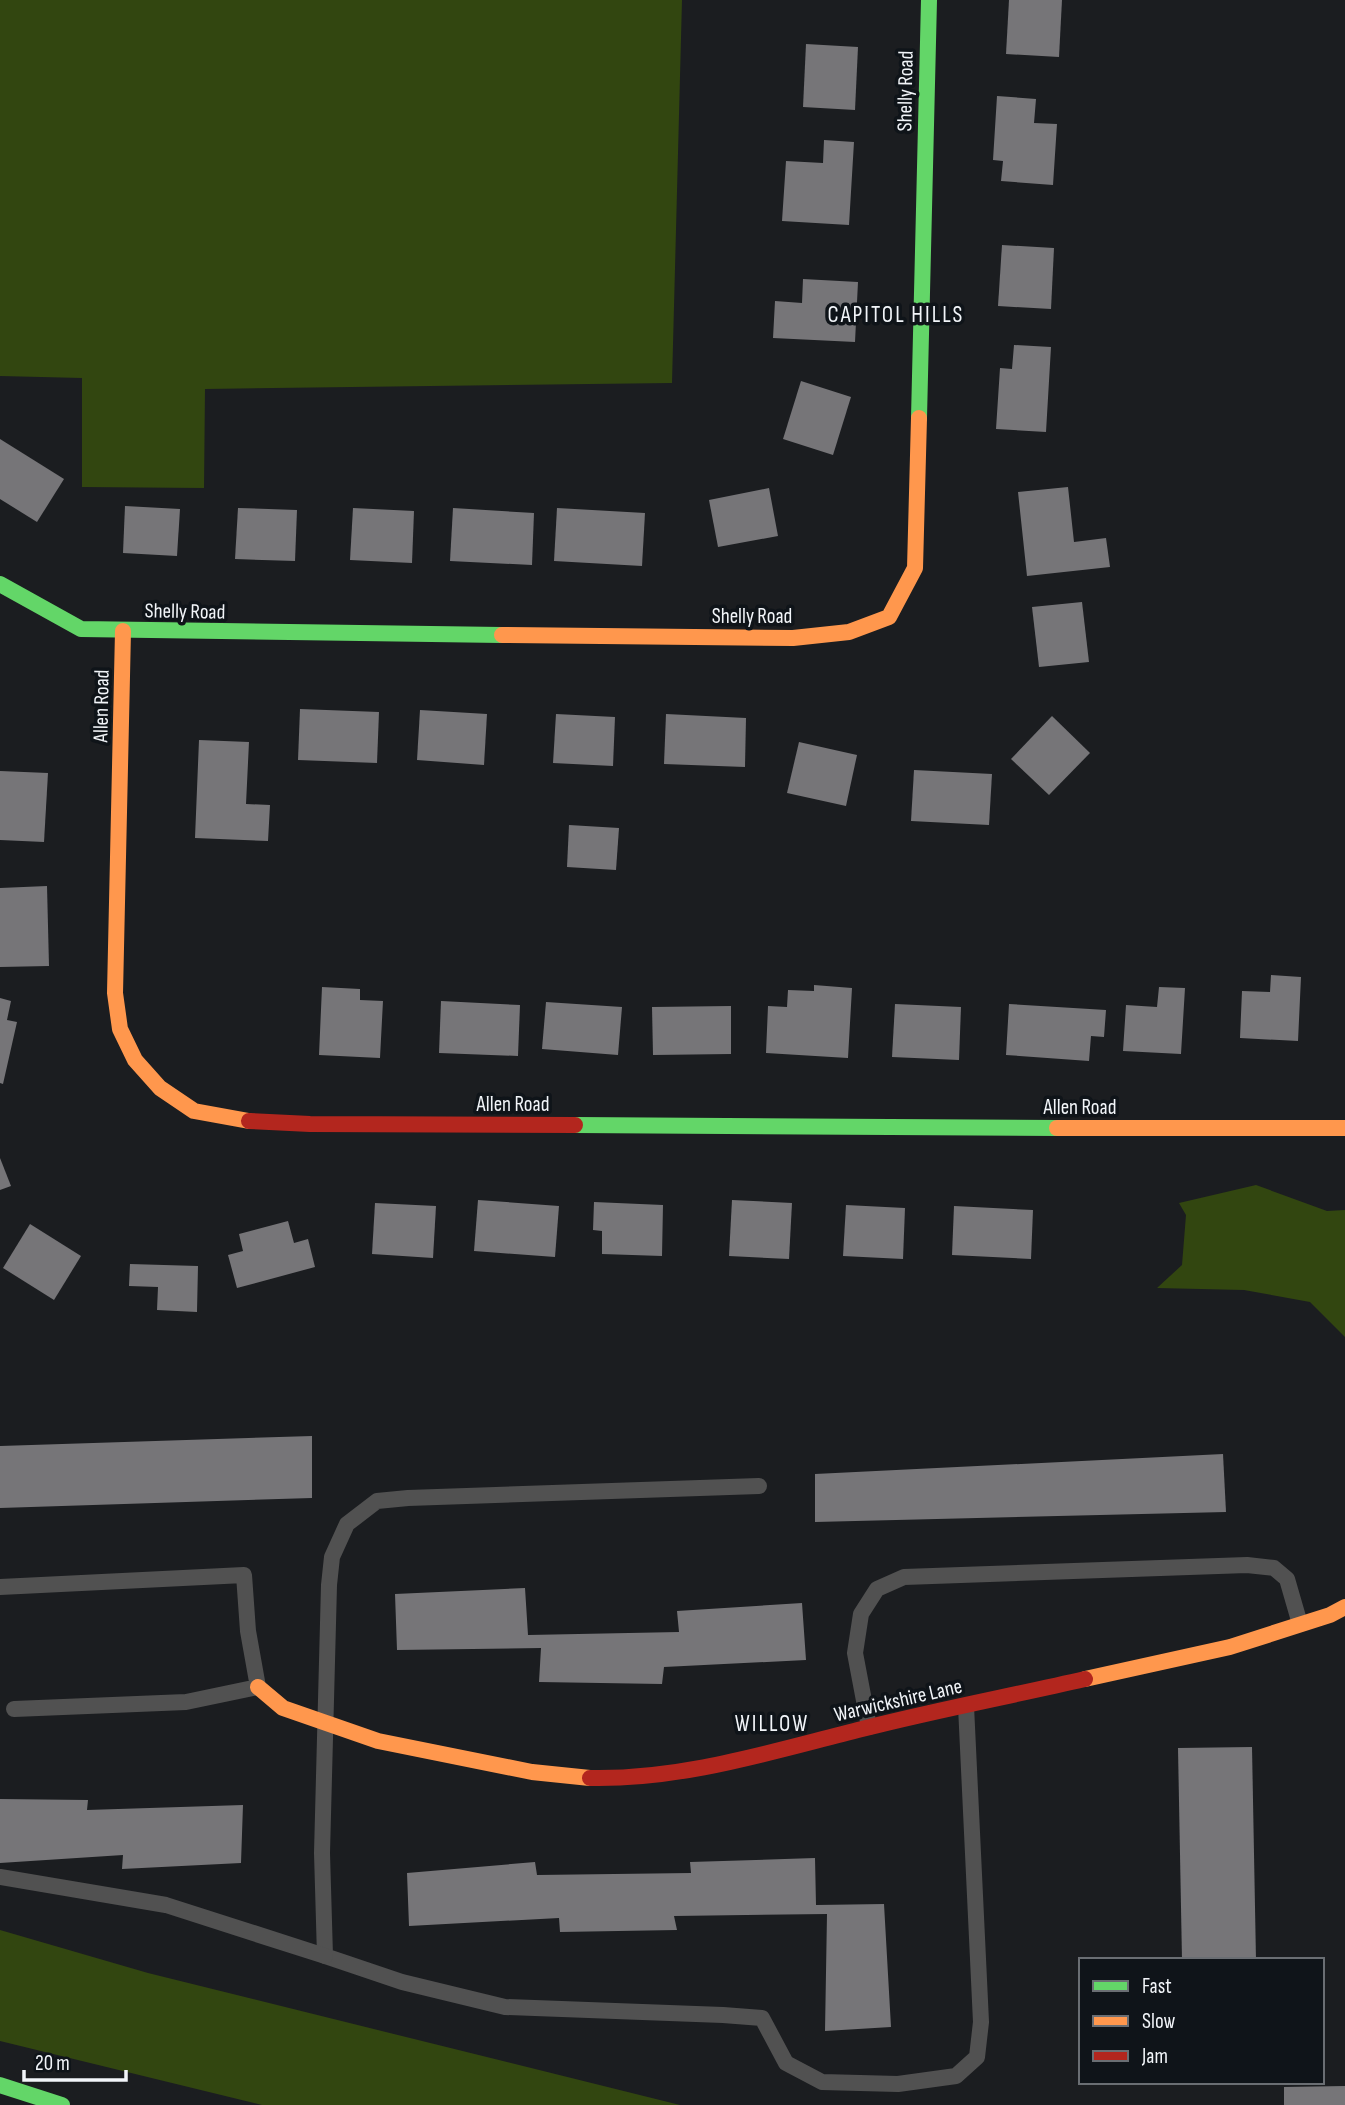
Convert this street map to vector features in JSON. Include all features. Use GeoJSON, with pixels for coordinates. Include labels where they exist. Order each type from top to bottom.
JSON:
{"type":"FeatureCollection","features":[{"type":"Feature","properties":{"kind":"main road","name":"Shelly Road"},"geometry":{"type":"LineString","coordinates":[[0,584],[81,629],[124,631],[793,638],[849,632],[889,617],[915,568],[929,0]]}},
{"type":"Feature","properties":{"kind":"main road","name":"Allen Road"},"geometry":{"type":"LineString","coordinates":[[124,631],[115,993],[120,1029],[135,1059],[160,1088],[194,1111],[239,1120],[310,1124],[1345,1128]]}},
{"type":"Feature","properties":{"kind":"main road","name":"Warwickshire Lane"},"geometry":{"type":"LineString","coordinates":[[258,1687],[283,1708],[378,1741],[532,1772],[593,1779],[655,1775],[712,1766],[869,1727],[1230,1647],[1300,1625],[1345,1607]]}},
{"type":"Feature","properties":{"kind":"main road"},"geometry":{"type":"LineString","coordinates":[[0,2085],[62,2105]]}},
{"type":"Feature","properties":{"kind":"lane"},"geometry":{"type":"LineString","coordinates":[[325,1956],[322,1853],[329,1585],[332,1557],[347,1524],[377,1500],[759,1486]]}},
{"type":"Feature","properties":{"kind":"lane"},"geometry":{"type":"LineString","coordinates":[[869,1727],[855,1653],[861,1614],[877,1588],[904,1577],[1247,1565],[1273,1568],[1287,1579],[1300,1625]]}},
{"type":"Feature","properties":{"kind":"lane"},"geometry":{"type":"LineString","coordinates":[[0,1587],[244,1575],[248,1631],[258,1687],[186,1702],[14,1709]]}},
{"type":"Feature","properties":{"kind":"lane"},"geometry":{"type":"LineString","coordinates":[[0,1877],[166,1905],[402,1982],[505,2007],[762,2018],[786,2063],[822,2082],[898,2084],[956,2076],[977,2057],[981,2022],[966,1706]]}},
{"type":"Feature","properties":{"kind":"green space"},"geometry":{"type":"Polygon","coordinates":[[[0,0],[682,0],[672,383],[205,389],[204,488],[82,487],[82,378],[0,376],[0,0]]]}},
{"type":"Feature","properties":{"kind":"green space"},"geometry":{"type":"Polygon","coordinates":[[[1256,1185],[1327,1211],[1345,1210],[1345,1337],[1310,1302],[1244,1290],[1157,1288],[1182,1265],[1186,1215],[1179,1203],[1256,1185]]]}},
{"type":"Feature","properties":{"kind":"green space"},"geometry":{"type":"Polygon","coordinates":[[[0,1930],[148,1973],[680,2105],[262,2105],[0,2041],[0,1930]]]}},
{"type":"Feature","properties":{"kind":"building"},"geometry":{"type":"Polygon","coordinates":[[[1009,0],[1062,0],[1059,57],[1006,54],[1009,0]]]}},
{"type":"Feature","properties":{"kind":"building"},"geometry":{"type":"Polygon","coordinates":[[[806,44],[858,47],[855,110],[803,107],[806,44]]]}},
{"type":"Feature","properties":{"kind":"building"},"geometry":{"type":"Polygon","coordinates":[[[997,96],[1036,99],[1034,123],[1057,124],[1053,185],[1001,181],[1003,161],[993,160],[997,96]]]}},
{"type":"Feature","properties":{"kind":"building"},"geometry":{"type":"Polygon","coordinates":[[[824,140],[854,142],[849,225],[782,221],[786,161],[823,163],[824,140]]]}},
{"type":"Feature","properties":{"kind":"building"},"geometry":{"type":"Polygon","coordinates":[[[1002,245],[1054,248],[1051,309],[998,306],[1002,245]]]}},
{"type":"Feature","properties":{"kind":"building"},"geometry":{"type":"Polygon","coordinates":[[[803,279],[858,282],[855,342],[773,338],[775,301],[802,303],[803,279]]]}},
{"type":"Feature","properties":{"kind":"building"},"geometry":{"type":"Polygon","coordinates":[[[1014,345],[1051,347],[1046,432],[996,429],[1000,368],[1012,369],[1014,345]]]}},
{"type":"Feature","properties":{"kind":"building"},"geometry":{"type":"Polygon","coordinates":[[[801,381],[851,397],[833,455],[783,439],[801,381]]]}},
{"type":"Feature","properties":{"kind":"building"},"geometry":{"type":"Polygon","coordinates":[[[0,439],[64,479],[37,522],[0,499],[0,439]]]}},
{"type":"Feature","properties":{"kind":"building"},"geometry":{"type":"Polygon","coordinates":[[[1068,487],[1074,542],[1106,538],[1110,567],[1027,576],[1018,492],[1068,487]]]}},
{"type":"Feature","properties":{"kind":"building"},"geometry":{"type":"Polygon","coordinates":[[[769,488],[778,536],[718,547],[709,500],[769,488]]]}},
{"type":"Feature","properties":{"kind":"building"},"geometry":{"type":"Polygon","coordinates":[[[125,506],[180,509],[177,556],[123,553],[125,506]]]}},
{"type":"Feature","properties":{"kind":"building"},"geometry":{"type":"Polygon","coordinates":[[[238,508],[297,510],[295,561],[235,559],[238,508]]]}},
{"type":"Feature","properties":{"kind":"building"},"geometry":{"type":"Polygon","coordinates":[[[353,508],[414,511],[412,563],[350,560],[353,508]]]}},
{"type":"Feature","properties":{"kind":"building"},"geometry":{"type":"Polygon","coordinates":[[[453,508],[534,513],[532,565],[450,561],[453,508]]]}},
{"type":"Feature","properties":{"kind":"building"},"geometry":{"type":"Polygon","coordinates":[[[557,508],[645,513],[642,566],[554,561],[557,508]]]}},
{"type":"Feature","properties":{"kind":"building"},"geometry":{"type":"Polygon","coordinates":[[[1082,602],[1089,662],[1039,667],[1032,607],[1082,602]]]}},
{"type":"Feature","properties":{"kind":"building"},"geometry":{"type":"Polygon","coordinates":[[[300,709],[379,712],[377,763],[298,760],[300,709]]]}},
{"type":"Feature","properties":{"kind":"building"},"geometry":{"type":"Polygon","coordinates":[[[420,710],[487,714],[484,765],[417,760],[420,710]]]}},
{"type":"Feature","properties":{"kind":"building"},"geometry":{"type":"Polygon","coordinates":[[[556,714],[615,717],[613,766],[553,763],[556,714]]]}},
{"type":"Feature","properties":{"kind":"building"},"geometry":{"type":"Polygon","coordinates":[[[666,714],[746,718],[745,767],[664,764],[666,714]]]}},
{"type":"Feature","properties":{"kind":"building"},"geometry":{"type":"Polygon","coordinates":[[[1052,716],[1090,753],[1049,795],[1011,759],[1052,716]]]}},
{"type":"Feature","properties":{"kind":"building"},"geometry":{"type":"Polygon","coordinates":[[[199,740],[249,742],[246,804],[270,805],[268,841],[195,838],[199,740]]]}},
{"type":"Feature","properties":{"kind":"building"},"geometry":{"type":"Polygon","coordinates":[[[799,742],[857,755],[846,806],[787,793],[799,742]]]}},
{"type":"Feature","properties":{"kind":"building"},"geometry":{"type":"Polygon","coordinates":[[[914,770],[992,774],[989,825],[911,821],[914,770]]]}},
{"type":"Feature","properties":{"kind":"building"},"geometry":{"type":"Polygon","coordinates":[[[0,771],[48,773],[44,842],[0,840],[0,771]]]}},
{"type":"Feature","properties":{"kind":"building"},"geometry":{"type":"Polygon","coordinates":[[[569,825],[619,828],[616,870],[567,867],[569,825]]]}},
{"type":"Feature","properties":{"kind":"building"},"geometry":{"type":"Polygon","coordinates":[[[47,886],[49,966],[0,967],[0,888],[47,886]]]}},
{"type":"Feature","properties":{"kind":"building"},"geometry":{"type":"Polygon","coordinates":[[[1271,975],[1301,977],[1298,1041],[1240,1038],[1242,991],[1270,992],[1271,975]]]}},
{"type":"Feature","properties":{"kind":"building"},"geometry":{"type":"Polygon","coordinates":[[[814,985],[852,988],[848,1058],[766,1053],[768,1006],[787,1007],[788,990],[814,991],[814,985]]]}},
{"type":"Feature","properties":{"kind":"building"},"geometry":{"type":"Polygon","coordinates":[[[322,987],[360,989],[360,1000],[383,1001],[380,1058],[319,1055],[322,987]]]}},
{"type":"Feature","properties":{"kind":"building"},"geometry":{"type":"Polygon","coordinates":[[[1159,987],[1185,988],[1181,1054],[1123,1051],[1126,1005],[1157,1007],[1159,987]]]}},
{"type":"Feature","properties":{"kind":"building"},"geometry":{"type":"Polygon","coordinates":[[[0,998],[11,1001],[7,1020],[17,1022],[3,1084],[0,1083],[0,998]]]}},
{"type":"Feature","properties":{"kind":"building"},"geometry":{"type":"Polygon","coordinates":[[[441,1001],[520,1005],[518,1056],[439,1053],[441,1001]]]}},
{"type":"Feature","properties":{"kind":"building"},"geometry":{"type":"Polygon","coordinates":[[[546,1002],[622,1007],[618,1055],[542,1049],[546,1002]]]}},
{"type":"Feature","properties":{"kind":"building"},"geometry":{"type":"Polygon","coordinates":[[[895,1004],[961,1007],[959,1060],[892,1057],[895,1004]]]}},
{"type":"Feature","properties":{"kind":"building"},"geometry":{"type":"Polygon","coordinates":[[[1009,1004],[1106,1010],[1104,1037],[1091,1036],[1089,1061],[1006,1055],[1009,1004]]]}},
{"type":"Feature","properties":{"kind":"building"},"geometry":{"type":"Polygon","coordinates":[[[731,1006],[731,1054],[653,1055],[652,1007],[731,1006]]]}},
{"type":"Feature","properties":{"kind":"building"},"geometry":{"type":"Polygon","coordinates":[[[0,1158],[11,1186],[0,1190],[0,1158]]]}},
{"type":"Feature","properties":{"kind":"building"},"geometry":{"type":"Polygon","coordinates":[[[478,1200],[559,1206],[555,1257],[474,1251],[478,1200]]]}},
{"type":"Feature","properties":{"kind":"building"},"geometry":{"type":"Polygon","coordinates":[[[732,1200],[792,1203],[789,1259],[729,1256],[732,1200]]]}},
{"type":"Feature","properties":{"kind":"building"},"geometry":{"type":"Polygon","coordinates":[[[594,1202],[663,1205],[662,1256],[602,1254],[602,1231],[593,1230],[594,1202]]]}},
{"type":"Feature","properties":{"kind":"building"},"geometry":{"type":"Polygon","coordinates":[[[375,1203],[436,1206],[433,1258],[372,1254],[375,1203]]]}},
{"type":"Feature","properties":{"kind":"building"},"geometry":{"type":"Polygon","coordinates":[[[846,1205],[905,1208],[903,1259],[843,1256],[846,1205]]]}},
{"type":"Feature","properties":{"kind":"building"},"geometry":{"type":"Polygon","coordinates":[[[954,1206],[1033,1210],[1031,1259],[952,1255],[954,1206]]]}},
{"type":"Feature","properties":{"kind":"building"},"geometry":{"type":"Polygon","coordinates":[[[288,1221],[294,1243],[308,1239],[315,1267],[237,1288],[228,1255],[243,1251],[239,1234],[288,1221]]]}},
{"type":"Feature","properties":{"kind":"building"},"geometry":{"type":"Polygon","coordinates":[[[30,1224],[81,1256],[54,1300],[3,1268],[30,1224]]]}},
{"type":"Feature","properties":{"kind":"building"},"geometry":{"type":"Polygon","coordinates":[[[130,1264],[198,1266],[197,1312],[157,1310],[158,1287],[129,1286],[130,1264]]]}},
{"type":"Feature","properties":{"kind":"building"},"geometry":{"type":"Polygon","coordinates":[[[312,1436],[312,1498],[0,1508],[0,1446],[312,1436]]]}},
{"type":"Feature","properties":{"kind":"building"},"geometry":{"type":"Polygon","coordinates":[[[1223,1454],[1226,1512],[815,1522],[815,1474],[1223,1454]]]}},
{"type":"Feature","properties":{"kind":"building"},"geometry":{"type":"Polygon","coordinates":[[[525,1588],[528,1635],[679,1632],[677,1611],[802,1603],[806,1660],[664,1667],[662,1684],[539,1682],[541,1648],[397,1650],[395,1594],[525,1588]]]}},
{"type":"Feature","properties":{"kind":"building"},"geometry":{"type":"Polygon","coordinates":[[[1252,1747],[1256,1958],[1182,1958],[1178,1748],[1252,1747]]]}},
{"type":"Feature","properties":{"kind":"building"},"geometry":{"type":"Polygon","coordinates":[[[0,1799],[88,1800],[87,1810],[243,1805],[241,1863],[122,1869],[123,1855],[0,1863],[0,1799]]]}},
{"type":"Feature","properties":{"kind":"building"},"geometry":{"type":"Polygon","coordinates":[[[815,1858],[816,1905],[884,1904],[891,2027],[825,2031],[827,1914],[674,1916],[677,1930],[560,1932],[559,1918],[409,1926],[407,1873],[535,1862],[537,1875],[691,1873],[690,1862],[815,1858]]]}},
{"type":"Feature","properties":{"kind":"building"},"geometry":{"type":"Polygon","coordinates":[[[1345,2086],[1345,2105],[1284,2105],[1284,2087],[1345,2086]]]}},
{"type":"Feature","properties":{"kind":"traffic: fast"},"geometry":{"type":"LineString","coordinates":[[919,418],[929,0]]}},
{"type":"Feature","properties":{"kind":"traffic: fast"},"geometry":{"type":"LineString","coordinates":[[0,584],[81,629],[502,635]]}},
{"type":"Feature","properties":{"kind":"traffic: fast"},"geometry":{"type":"LineString","coordinates":[[575,1125],[1057,1128]]}},
{"type":"Feature","properties":{"kind":"traffic: fast"},"geometry":{"type":"LineString","coordinates":[[0,2085],[62,2105]]}},
{"type":"Feature","properties":{"kind":"traffic: slow"},"geometry":{"type":"LineString","coordinates":[[502,635],[793,638],[849,632],[889,617],[915,568],[919,418]]}},
{"type":"Feature","properties":{"kind":"traffic: slow"},"geometry":{"type":"LineString","coordinates":[[123,631],[115,993],[120,1029],[135,1060],[160,1088],[194,1111],[249,1121]]}},
{"type":"Feature","properties":{"kind":"traffic: slow"},"geometry":{"type":"LineString","coordinates":[[1057,1128],[1345,1128]]}},
{"type":"Feature","properties":{"kind":"traffic: slow"},"geometry":{"type":"LineString","coordinates":[[1085,1679],[1230,1647],[1330,1615],[1345,1607]]}},
{"type":"Feature","properties":{"kind":"traffic: slow"},"geometry":{"type":"LineString","coordinates":[[258,1687],[283,1708],[378,1741],[532,1772],[590,1778]]}},
{"type":"Feature","properties":{"kind":"traffic: jam"},"geometry":{"type":"LineString","coordinates":[[249,1121],[310,1124],[575,1125]]}},
{"type":"Feature","properties":{"kind":"traffic: jam"},"geometry":{"type":"LineString","coordinates":[[590,1778],[693,1769],[1085,1679]]}},
{"type":"Feature","properties":{"kind":"district","name":"CAPITOL HILLS"},"geometry":{"type":"Point","coordinates":[896,314]}},
{"type":"Feature","properties":{"kind":"district","name":"WILLOW"},"geometry":{"type":"Point","coordinates":[772,1723]}}]}
